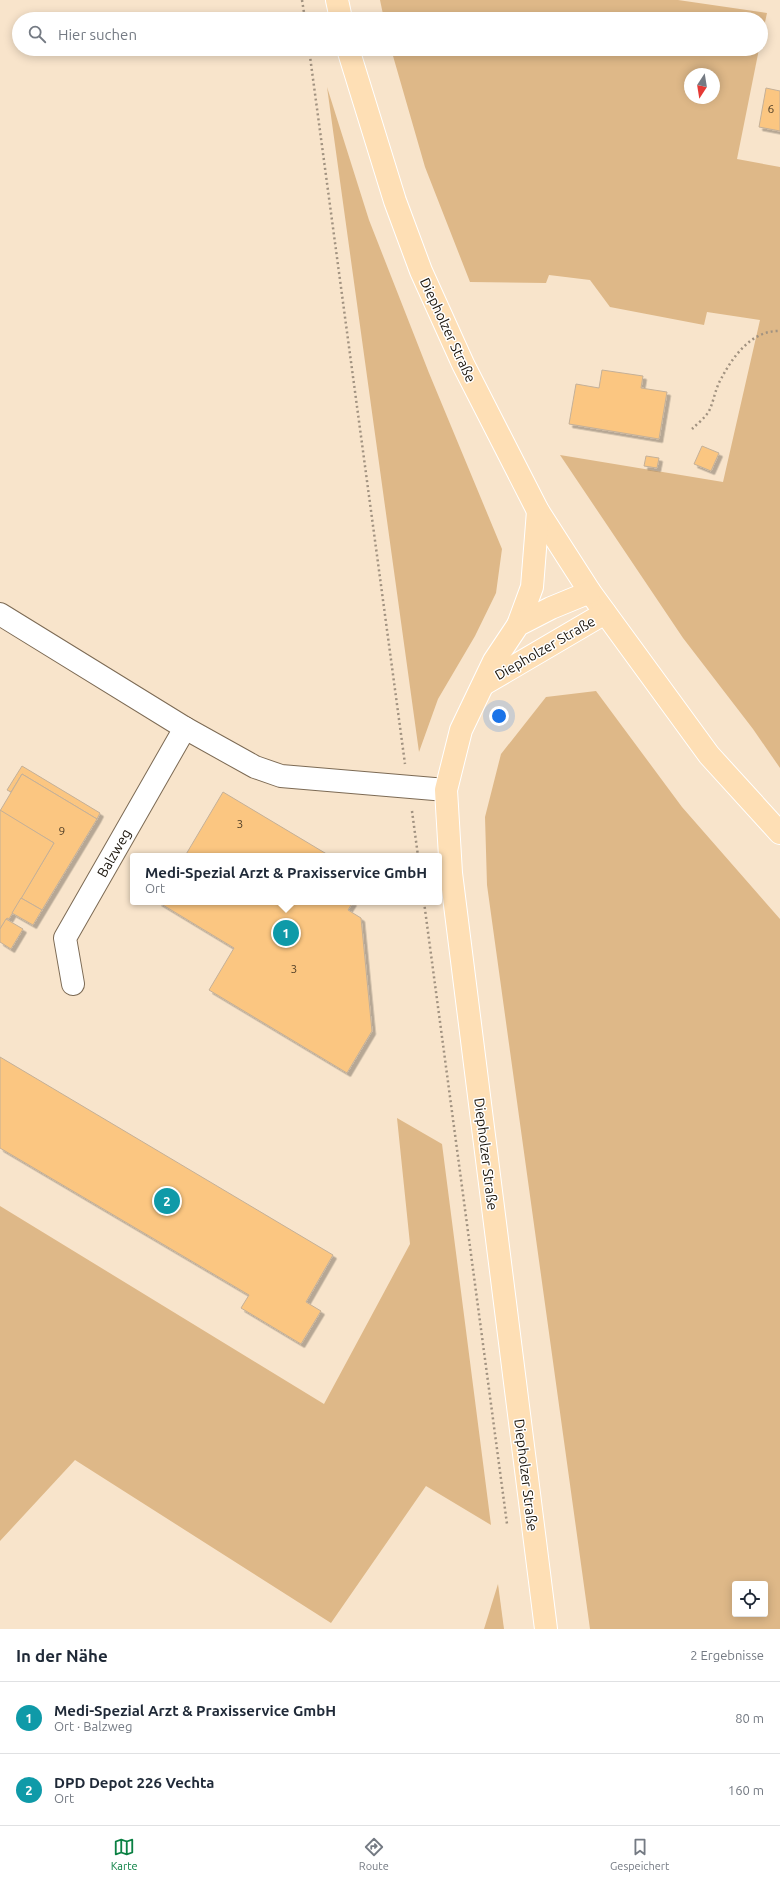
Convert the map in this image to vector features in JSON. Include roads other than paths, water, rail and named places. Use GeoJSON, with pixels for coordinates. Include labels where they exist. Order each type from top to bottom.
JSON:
{"type":"FeatureCollection","features":[{"type":"Feature","properties":{"kind":"main road"},"geometry":{"type":"LineString","coordinates":[[337,0],[340,12]]}},
{"type":"Feature","properties":{"kind":"main road","name":"Diepholzer Straße"},"geometry":{"type":"LineString","coordinates":[[350,56],[395,201],[421,271],[462,364],[538,511],[605,613],[484,684]]}},
{"type":"Feature","properties":{"kind":"main road"},"geometry":{"type":"LineString","coordinates":[[518,625],[532,587],[538,511]]}},
{"type":"Feature","properties":{"kind":"main road","name":"Diepholzer Straße"},"geometry":{"type":"LineString","coordinates":[[546,1629],[451,873],[446,790],[461,730],[494,661],[518,625],[551,608],[590,592]]}},
{"type":"Feature","properties":{"kind":"main road"},"geometry":{"type":"LineString","coordinates":[[605,613],[709,755],[780,833]]}},
{"type":"Feature","properties":{"kind":"street"},"geometry":{"type":"LineString","coordinates":[[0,614],[185,728],[255,767],[282,776],[446,790]]}},
{"type":"Feature","properties":{"kind":"street","name":"Balzweg"},"geometry":{"type":"LineString","coordinates":[[73,984],[65,938],[185,728]]}},
{"type":"Feature","properties":{"kind":"place","name":"Medi-Spezial Arzt & Praxisservice GmbH"},"geometry":{"type":"Point","coordinates":[286,933]}},
{"type":"Feature","properties":{"kind":"place","name":"DPD Depot 226 Vechta"},"geometry":{"type":"Point","coordinates":[167,1201]}}]}
